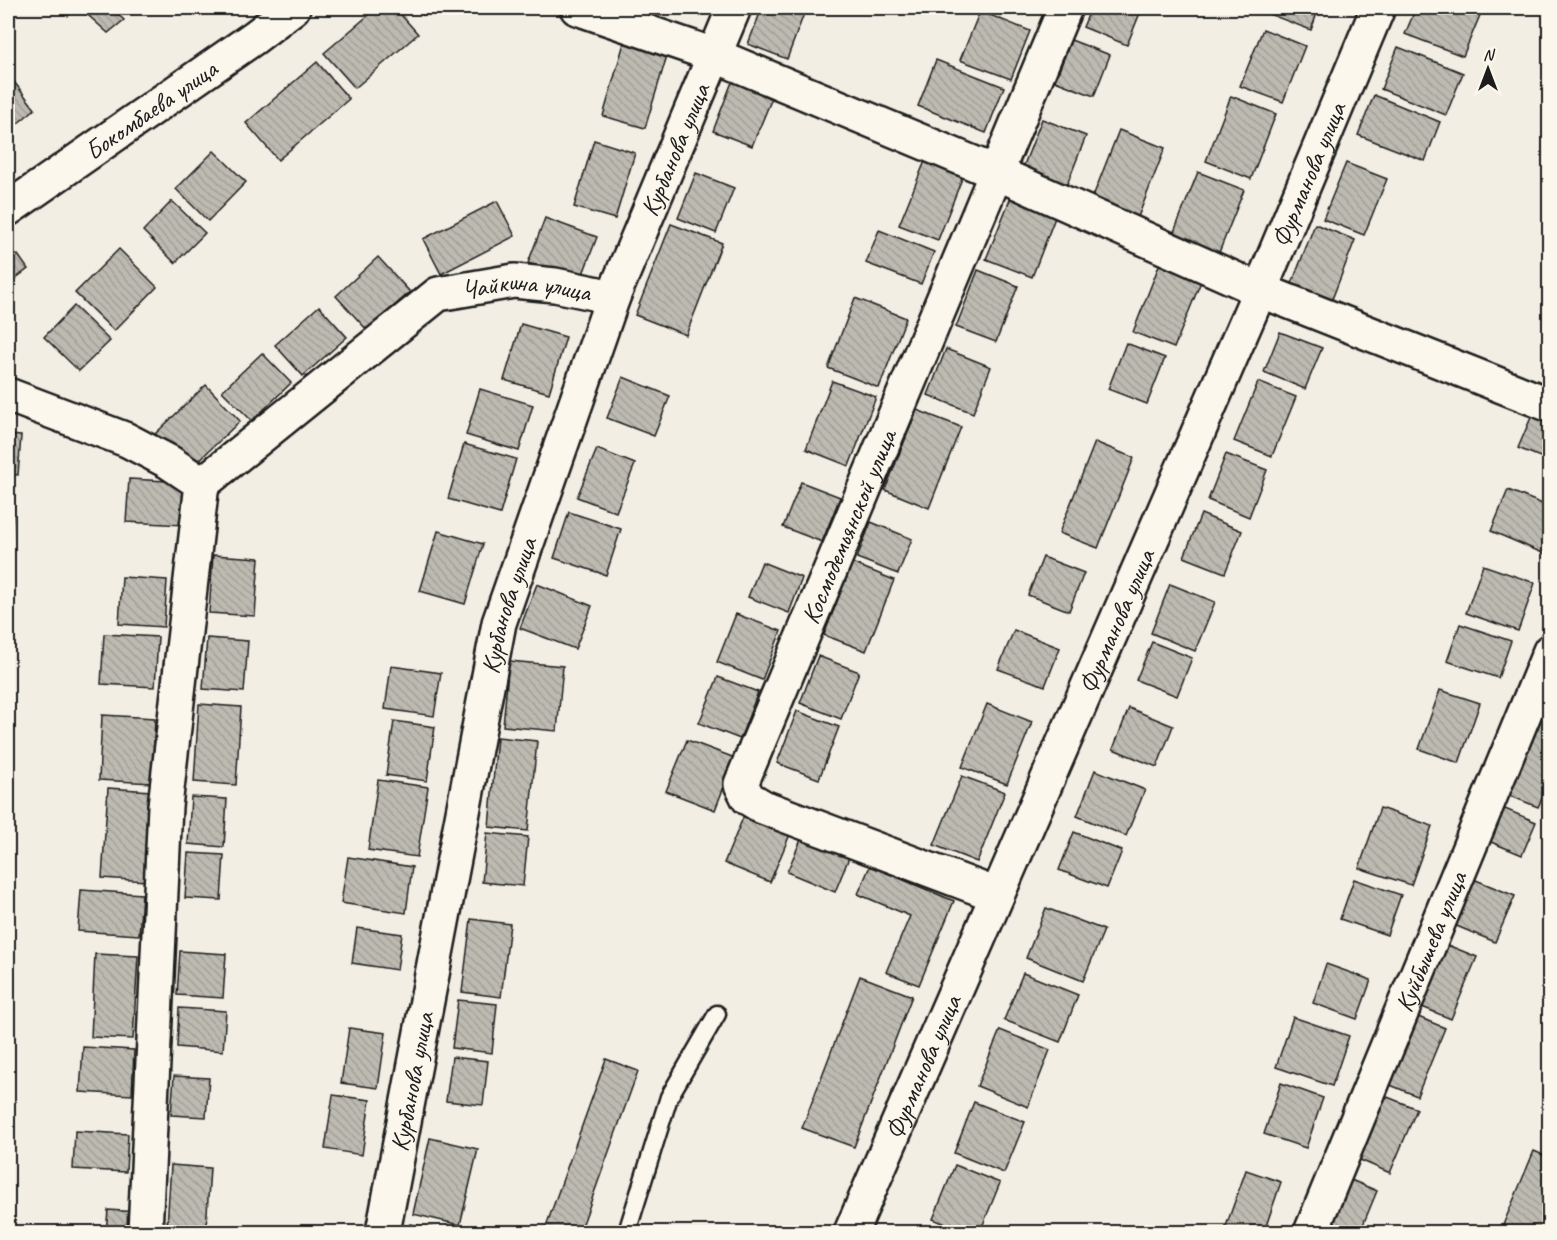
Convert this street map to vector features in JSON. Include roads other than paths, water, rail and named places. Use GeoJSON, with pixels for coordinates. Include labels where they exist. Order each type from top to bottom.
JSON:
{"type":"FeatureCollection","features":[{"type":"Feature","properties":{"kind":"street","name":"Бокомбаева улица"},"geometry":{"type":"LineString","coordinates":[[8,209],[293,8]]}},
{"type":"Feature","properties":{"kind":"street"},"geometry":{"type":"LineString","coordinates":[[577,8],[714,55],[997,173],[1260,290],[1550,405]]}},
{"type":"Feature","properties":{"kind":"street","name":"Курбанова улица"},"geometry":{"type":"LineString","coordinates":[[383,1233],[499,623],[613,297],[735,8]]}},
{"type":"Feature","properties":{"kind":"street","name":"Космодемьянской улица"},"geometry":{"type":"LineString","coordinates":[[997,895],[764,807],[748,798],[741,784],[1065,8]]}},
{"type":"Feature","properties":{"kind":"street","name":"Фурманова улица"},"geometry":{"type":"LineString","coordinates":[[851,1233],[1260,290],[1378,8]]}},
{"type":"Feature","properties":{"kind":"street","name":"Чайкина улица"},"geometry":{"type":"LineString","coordinates":[[202,484],[438,294],[514,280],[555,285],[613,297]]}},
{"type":"Feature","properties":{"kind":"street"},"geometry":{"type":"LineString","coordinates":[[8,395],[127,440],[170,462],[202,484],[165,806],[145,1233]]}},
{"type":"Feature","properties":{"kind":"street","name":"Куйбышева улица"},"geometry":{"type":"LineString","coordinates":[[1311,1233],[1550,651]]}},
{"type":"Feature","properties":{"kind":"lane"},"geometry":{"type":"LineString","coordinates":[[627,1233],[669,1097],[717,1014]]}}]}
